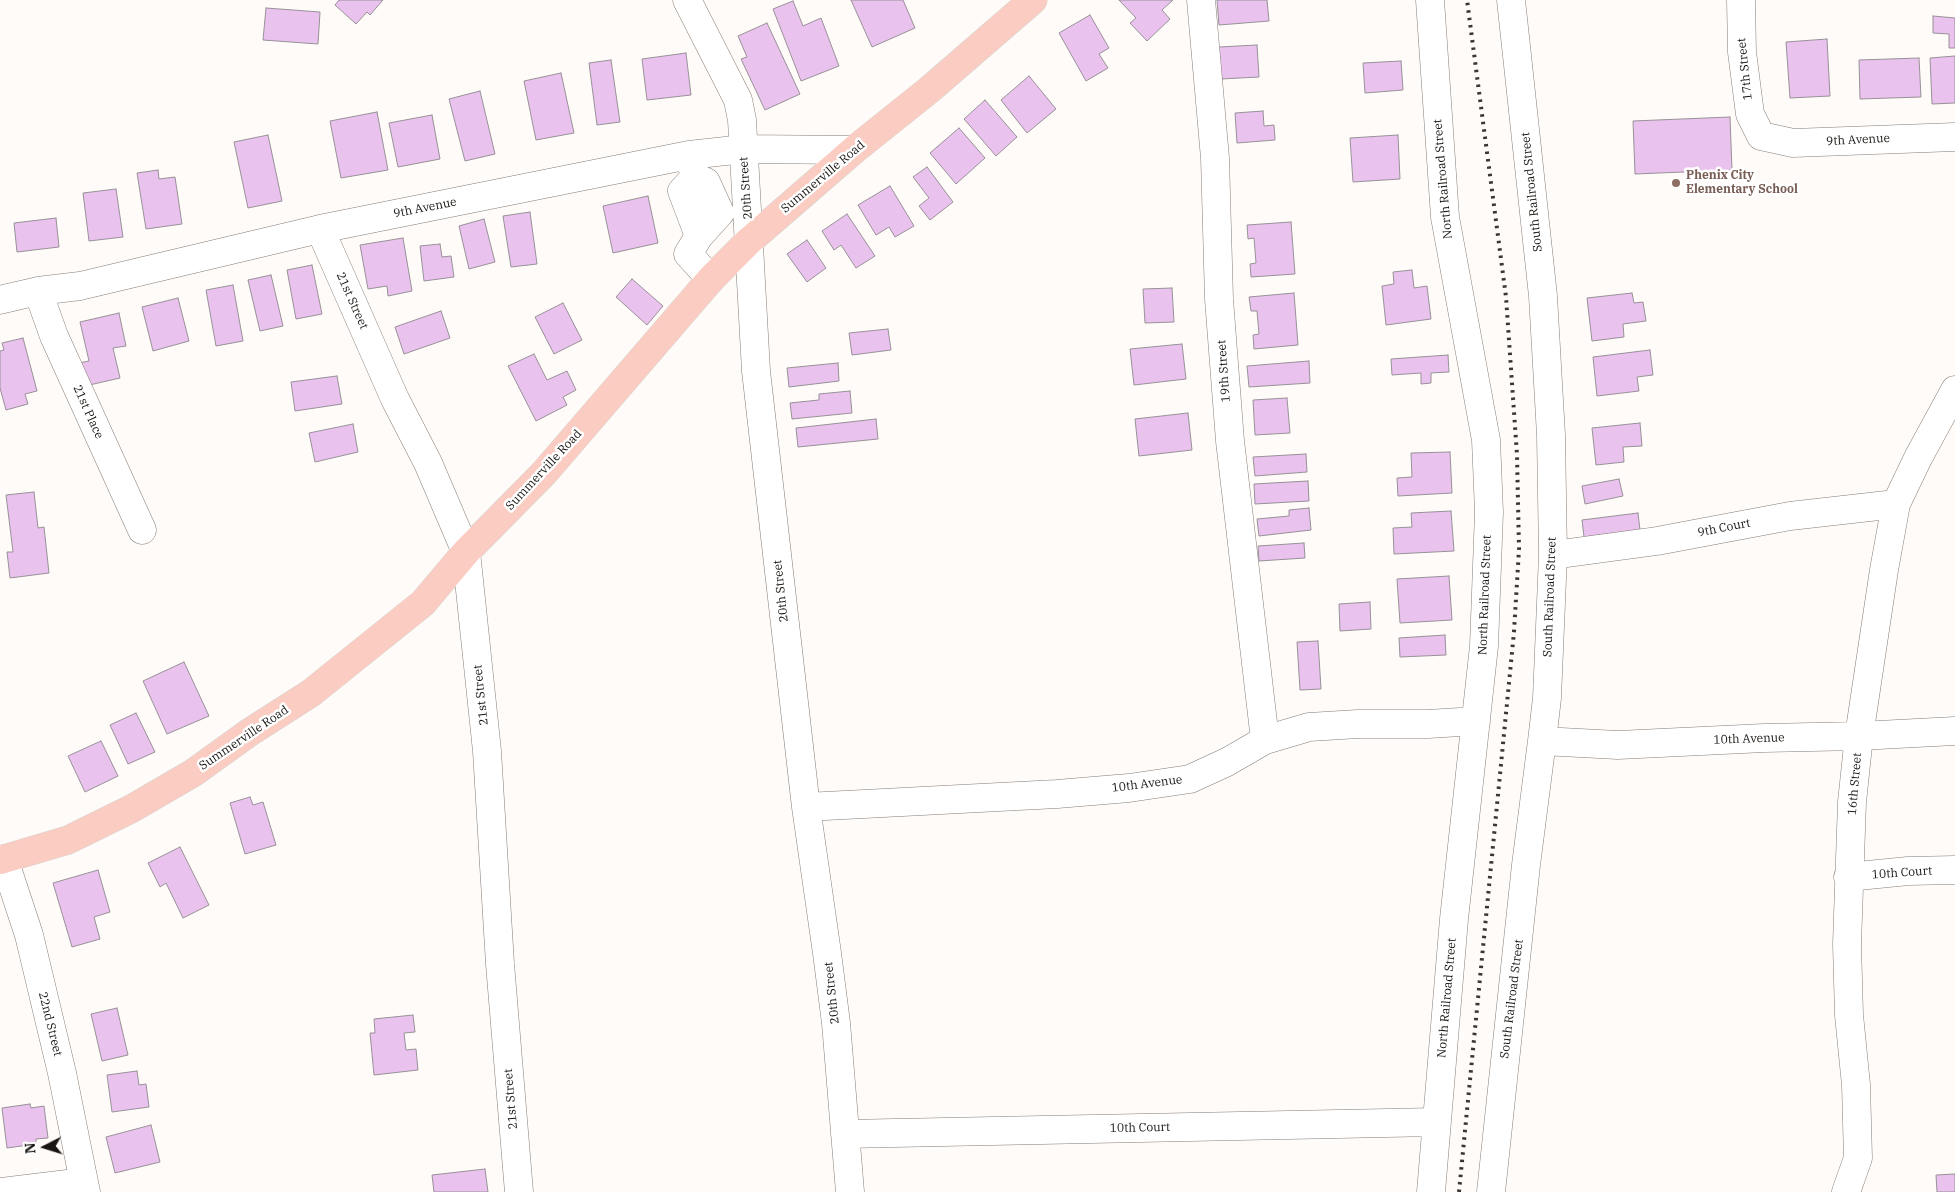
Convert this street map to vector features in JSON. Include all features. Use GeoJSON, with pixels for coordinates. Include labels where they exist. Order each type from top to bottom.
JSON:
{"type":"FeatureCollection","features":[{"type":"Feature","properties":{"kind":"main road","name":"Summerville Road"},"geometry":{"type":"LineString","coordinates":[[2,860],[68,840],[132,809],[193,773],[250,732],[311,693],[368,649],[423,603],[466,552],[544,473],[711,279],[749,241],[1033,0]]}},
{"type":"Feature","properties":{"kind":"street","name":"20th Street"},"geometry":{"type":"LineString","coordinates":[[687,0],[738,100],[742,120],[756,370],[806,807],[828,953],[836,1023],[850,1192]]}},
{"type":"Feature","properties":{"kind":"street","name":"19th Street"},"geometry":{"type":"LineString","coordinates":[[1201,0],[1215,158],[1218,290],[1230,441],[1264,740]]}},
{"type":"Feature","properties":{"kind":"street","name":"North Railroad Street"},"geometry":{"type":"LineString","coordinates":[[1430,0],[1445,218],[1486,440],[1488,512],[1484,646],[1454,920],[1431,1192]]}},
{"type":"Feature","properties":{"kind":"street","name":"South Railroad Street"},"geometry":{"type":"LineString","coordinates":[[1491,1192],[1526,865],[1542,741],[1553,555],[1551,435],[1543,296],[1511,0]]}},
{"type":"Feature","properties":{"kind":"street","name":"17th Street"},"geometry":{"type":"LineString","coordinates":[[1740,0],[1742,52],[1750,114],[1761,136]]}},
{"type":"Feature","properties":{"kind":"street","name":"9th Avenue"},"geometry":{"type":"LineString","coordinates":[[1761,136],[1793,143],[1955,136]]}},
{"type":"Feature","properties":{"kind":"street","name":"9th Avenue"},"geometry":{"type":"LineString","coordinates":[[0,300],[38,291],[80,286],[320,229],[692,166],[744,149],[854,150]]}},
{"type":"Feature","properties":{"kind":"street"},"geometry":{"type":"LineString","coordinates":[[692,166],[682,191],[699,236],[688,254],[711,279]]}},
{"type":"Feature","properties":{"kind":"street","name":"21st Street"},"geometry":{"type":"LineString","coordinates":[[320,229],[395,399],[428,463],[466,552],[486,751],[500,964],[519,1192]]}},
{"type":"Feature","properties":{"kind":"street","name":"21st Place"},"geometry":{"type":"LineString","coordinates":[[38,291],[54,336],[142,530]]}},
{"type":"Feature","properties":{"kind":"street","name":"16th Street"},"geometry":{"type":"LineString","coordinates":[[1846,1192],[1858,1158],[1856,1085],[1849,1006],[1847,944],[1852,802],[1858,736],[1896,504],[1918,458],[1955,390]]}},
{"type":"Feature","properties":{"kind":"street","name":"9th Court"},"geometry":{"type":"LineString","coordinates":[[1553,555],[1657,541],[1790,516],[1896,504]]}},
{"type":"Feature","properties":{"kind":"street","name":"10th Avenue"},"geometry":{"type":"LineString","coordinates":[[806,807],[1057,794],[1130,788],[1190,779],[1228,762],[1264,740],[1310,727],[1476,721]]}},
{"type":"Feature","properties":{"kind":"street","name":"10th Avenue"},"geometry":{"type":"LineString","coordinates":[[1542,741],[1618,745],[1955,731]]}},
{"type":"Feature","properties":{"kind":"street","name":"22nd Street"},"geometry":{"type":"LineString","coordinates":[[2,860],[29,935],[62,1073],[85,1187]]}},
{"type":"Feature","properties":{"kind":"street","name":"10th Court"},"geometry":{"type":"LineString","coordinates":[[1848,878],[1908,871],[1955,870]]}},
{"type":"Feature","properties":{"kind":"street","name":"10th Court"},"geometry":{"type":"LineString","coordinates":[[845,1134],[1436,1122]]}},
{"type":"Feature","properties":{"kind":"street"},"geometry":{"type":"LineString","coordinates":[[0,1192],[85,1187]]}},
{"type":"Feature","properties":{"kind":"building"},"geometry":{"type":"Polygon","coordinates":[[[339,0],[383,0],[370,15],[367,12],[356,24],[335,5],[339,0]]]}},
{"type":"Feature","properties":{"kind":"building"},"geometry":{"type":"Polygon","coordinates":[[[851,0],[903,0],[915,28],[872,47],[851,0]]]}},
{"type":"Feature","properties":{"kind":"building"},"geometry":{"type":"Polygon","coordinates":[[[1119,0],[1173,0],[1162,10],[1170,19],[1147,41],[1130,23],[1136,18],[1119,0]]]}},
{"type":"Feature","properties":{"kind":"building"},"geometry":{"type":"Polygon","coordinates":[[[1217,0],[1267,0],[1269,21],[1219,25],[1217,0]]]}},
{"type":"Feature","properties":{"kind":"building"},"geometry":{"type":"Polygon","coordinates":[[[793,1],[803,26],[821,18],[839,66],[801,81],[773,9],[793,1]]]}},
{"type":"Feature","properties":{"kind":"building"},"geometry":{"type":"Polygon","coordinates":[[[266,8],[320,12],[318,44],[263,40],[266,8]]]}},
{"type":"Feature","properties":{"kind":"building"},"geometry":{"type":"Polygon","coordinates":[[[1090,15],[1109,48],[1099,54],[1108,68],[1086,81],[1059,33],[1090,15]]]}},
{"type":"Feature","properties":{"kind":"building"},"geometry":{"type":"Polygon","coordinates":[[[1933,16],[1955,18],[1955,48],[1949,48],[1949,34],[1933,33],[1933,16]]]}},
{"type":"Feature","properties":{"kind":"building"},"geometry":{"type":"Polygon","coordinates":[[[767,23],[800,94],[765,110],[741,59],[747,57],[738,36],[767,23]]]}},
{"type":"Feature","properties":{"kind":"building"},"geometry":{"type":"Polygon","coordinates":[[[1827,39],[1830,96],[1790,98],[1786,42],[1827,39]]]}},
{"type":"Feature","properties":{"kind":"building"},"geometry":{"type":"Polygon","coordinates":[[[1257,45],[1259,77],[1221,79],[1219,47],[1257,45]]]}},
{"type":"Feature","properties":{"kind":"building"},"geometry":{"type":"Polygon","coordinates":[[[686,53],[691,95],[647,100],[642,59],[686,53]]]}},
{"type":"Feature","properties":{"kind":"building"},"geometry":{"type":"Polygon","coordinates":[[[1955,56],[1955,103],[1932,104],[1930,58],[1955,56]]]}},
{"type":"Feature","properties":{"kind":"building"},"geometry":{"type":"Polygon","coordinates":[[[1919,58],[1921,97],[1860,99],[1859,60],[1919,58]]]}},
{"type":"Feature","properties":{"kind":"building"},"geometry":{"type":"Polygon","coordinates":[[[611,60],[620,122],[597,125],[589,63],[611,60]]]}},
{"type":"Feature","properties":{"kind":"building"},"geometry":{"type":"Polygon","coordinates":[[[1401,61],[1403,90],[1365,93],[1363,63],[1401,61]]]}},
{"type":"Feature","properties":{"kind":"building"},"geometry":{"type":"Polygon","coordinates":[[[561,73],[574,133],[536,140],[524,81],[561,73]]]}},
{"type":"Feature","properties":{"kind":"building"},"geometry":{"type":"Polygon","coordinates":[[[1029,76],[1056,109],[1027,133],[1001,100],[1029,76]]]}},
{"type":"Feature","properties":{"kind":"building"},"geometry":{"type":"Polygon","coordinates":[[[480,91],[495,154],[465,161],[449,99],[480,91]]]}},
{"type":"Feature","properties":{"kind":"building"},"geometry":{"type":"Polygon","coordinates":[[[985,100],[1017,137],[996,156],[964,119],[985,100]]]}},
{"type":"Feature","properties":{"kind":"building"},"geometry":{"type":"Polygon","coordinates":[[[1263,111],[1264,126],[1274,125],[1275,140],[1237,143],[1235,113],[1263,111]]]}},
{"type":"Feature","properties":{"kind":"building"},"geometry":{"type":"Polygon","coordinates":[[[377,112],[388,170],[341,178],[330,121],[377,112]]]}},
{"type":"Feature","properties":{"kind":"building"},"geometry":{"type":"Polygon","coordinates":[[[432,115],[440,159],[398,167],[389,123],[432,115]]]}},
{"type":"Feature","properties":{"kind":"building"},"geometry":{"type":"Polygon","coordinates":[[[1730,117],[1732,170],[1635,174],[1633,121],[1730,117]]]}},
{"type":"Feature","properties":{"kind":"building"},"geometry":{"type":"Polygon","coordinates":[[[959,128],[985,158],[956,184],[930,153],[959,128]]]}},
{"type":"Feature","properties":{"kind":"building"},"geometry":{"type":"Polygon","coordinates":[[[268,135],[282,201],[248,208],[234,142],[268,135]]]}},
{"type":"Feature","properties":{"kind":"building"},"geometry":{"type":"Polygon","coordinates":[[[1398,135],[1400,179],[1353,182],[1350,138],[1398,135]]]}},
{"type":"Feature","properties":{"kind":"building"},"geometry":{"type":"Polygon","coordinates":[[[927,167],[953,202],[930,220],[919,206],[929,198],[913,177],[927,167]]]}},
{"type":"Feature","properties":{"kind":"building"},"geometry":{"type":"Polygon","coordinates":[[[158,170],[159,179],[175,177],[182,224],[146,229],[137,173],[158,170]]]}},
{"type":"Feature","properties":{"kind":"building"},"geometry":{"type":"Polygon","coordinates":[[[890,186],[914,226],[895,237],[889,227],[876,235],[858,205],[890,186]]]}},
{"type":"Feature","properties":{"kind":"building"},"geometry":{"type":"Polygon","coordinates":[[[116,189],[123,237],[89,241],[83,193],[116,189]]]}},
{"type":"Feature","properties":{"kind":"building"},"geometry":{"type":"Polygon","coordinates":[[[648,196],[658,243],[613,253],[603,206],[648,196]]]}},
{"type":"Feature","properties":{"kind":"building"},"geometry":{"type":"Polygon","coordinates":[[[530,212],[537,264],[511,267],[503,216],[530,212]]]}},
{"type":"Feature","properties":{"kind":"building"},"geometry":{"type":"Polygon","coordinates":[[[847,214],[875,256],[856,268],[841,245],[834,250],[822,231],[847,214]]]}},
{"type":"Feature","properties":{"kind":"building"},"geometry":{"type":"Polygon","coordinates":[[[56,218],[59,247],[17,252],[14,223],[56,218]]]}},
{"type":"Feature","properties":{"kind":"building"},"geometry":{"type":"Polygon","coordinates":[[[484,219],[495,262],[469,269],[459,226],[484,219]]]}},
{"type":"Feature","properties":{"kind":"building"},"geometry":{"type":"Polygon","coordinates":[[[1291,222],[1295,274],[1251,277],[1250,264],[1256,263],[1254,238],[1248,239],[1247,225],[1291,222]]]}},
{"type":"Feature","properties":{"kind":"building"},"geometry":{"type":"Polygon","coordinates":[[[403,238],[412,291],[388,296],[387,286],[368,289],[360,245],[403,238]]]}},
{"type":"Feature","properties":{"kind":"building"},"geometry":{"type":"Polygon","coordinates":[[[807,240],[826,268],[807,282],[787,254],[807,240]]]}},
{"type":"Feature","properties":{"kind":"building"},"geometry":{"type":"Polygon","coordinates":[[[440,244],[442,257],[451,256],[454,277],[424,281],[420,246],[440,244]]]}},
{"type":"Feature","properties":{"kind":"building"},"geometry":{"type":"Polygon","coordinates":[[[312,265],[322,314],[296,319],[287,270],[312,265]]]}},
{"type":"Feature","properties":{"kind":"building"},"geometry":{"type":"Polygon","coordinates":[[[1412,270],[1414,288],[1427,286],[1431,319],[1386,325],[1382,286],[1394,284],[1393,272],[1412,270]]]}},
{"type":"Feature","properties":{"kind":"building"},"geometry":{"type":"Polygon","coordinates":[[[271,275],[283,326],[260,331],[248,280],[271,275]]]}},
{"type":"Feature","properties":{"kind":"building"},"geometry":{"type":"Polygon","coordinates":[[[632,279],[663,306],[647,325],[616,297],[632,279]]]}},
{"type":"Feature","properties":{"kind":"building"},"geometry":{"type":"Polygon","coordinates":[[[233,285],[243,341],[216,346],[206,290],[233,285]]]}},
{"type":"Feature","properties":{"kind":"building"},"geometry":{"type":"Polygon","coordinates":[[[1172,288],[1174,322],[1145,323],[1143,289],[1172,288]]]}},
{"type":"Feature","properties":{"kind":"building"},"geometry":{"type":"Polygon","coordinates":[[[1294,293],[1298,345],[1254,349],[1253,335],[1259,334],[1257,311],[1251,311],[1249,297],[1294,293]]]}},
{"type":"Feature","properties":{"kind":"building"},"geometry":{"type":"Polygon","coordinates":[[[1632,293],[1634,303],[1643,302],[1646,321],[1623,324],[1624,337],[1592,341],[1587,298],[1632,293]]]}},
{"type":"Feature","properties":{"kind":"building"},"geometry":{"type":"Polygon","coordinates":[[[178,298],[189,341],[153,351],[142,307],[178,298]]]}},
{"type":"Feature","properties":{"kind":"building"},"geometry":{"type":"Polygon","coordinates":[[[563,303],[582,340],[554,354],[535,317],[563,303]]]}},
{"type":"Feature","properties":{"kind":"building"},"geometry":{"type":"Polygon","coordinates":[[[441,311],[450,338],[404,354],[395,327],[441,311]]]}},
{"type":"Feature","properties":{"kind":"building"},"geometry":{"type":"Polygon","coordinates":[[[119,313],[126,346],[113,348],[120,378],[85,386],[79,363],[89,361],[80,322],[119,313]]]}},
{"type":"Feature","properties":{"kind":"building"},"geometry":{"type":"Polygon","coordinates":[[[888,329],[891,350],[852,355],[849,333],[888,329]]]}},
{"type":"Feature","properties":{"kind":"building"},"geometry":{"type":"Polygon","coordinates":[[[23,338],[37,391],[25,394],[28,404],[6,410],[0,388],[0,351],[4,350],[2,343],[23,338]]]}},
{"type":"Feature","properties":{"kind":"building"},"geometry":{"type":"Polygon","coordinates":[[[1182,344],[1186,379],[1134,385],[1130,349],[1182,344]]]}},
{"type":"Feature","properties":{"kind":"building"},"geometry":{"type":"Polygon","coordinates":[[[1650,350],[1653,375],[1637,377],[1639,391],[1597,396],[1593,357],[1650,350]]]}},
{"type":"Feature","properties":{"kind":"building"},"geometry":{"type":"Polygon","coordinates":[[[534,354],[547,380],[567,371],[576,390],[563,397],[567,405],[536,421],[508,366],[534,354]]]}},
{"type":"Feature","properties":{"kind":"building"},"geometry":{"type":"Polygon","coordinates":[[[1448,355],[1449,372],[1431,373],[1431,383],[1421,384],[1421,373],[1392,375],[1391,359],[1448,355]]]}},
{"type":"Feature","properties":{"kind":"building"},"geometry":{"type":"Polygon","coordinates":[[[1309,361],[1310,383],[1249,387],[1247,366],[1309,361]]]}},
{"type":"Feature","properties":{"kind":"building"},"geometry":{"type":"Polygon","coordinates":[[[838,363],[839,381],[789,387],[787,368],[838,363]]]}},
{"type":"Feature","properties":{"kind":"building"},"geometry":{"type":"Polygon","coordinates":[[[337,376],[342,404],[295,411],[291,382],[337,376]]]}},
{"type":"Feature","properties":{"kind":"building"},"geometry":{"type":"Polygon","coordinates":[[[850,391],[852,413],[792,419],[790,403],[819,400],[819,394],[850,391]]]}},
{"type":"Feature","properties":{"kind":"building"},"geometry":{"type":"Polygon","coordinates":[[[1287,398],[1290,433],[1255,435],[1253,400],[1287,398]]]}},
{"type":"Feature","properties":{"kind":"building"},"geometry":{"type":"Polygon","coordinates":[[[1188,413],[1192,450],[1139,456],[1135,419],[1188,413]]]}},
{"type":"Feature","properties":{"kind":"building"},"geometry":{"type":"Polygon","coordinates":[[[876,419],[878,439],[798,447],[796,428],[876,419]]]}},
{"type":"Feature","properties":{"kind":"building"},"geometry":{"type":"Polygon","coordinates":[[[1640,423],[1642,446],[1623,447],[1624,462],[1596,465],[1592,428],[1640,423]]]}},
{"type":"Feature","properties":{"kind":"building"},"geometry":{"type":"Polygon","coordinates":[[[353,424],[358,452],[315,462],[309,433],[353,424]]]}},
{"type":"Feature","properties":{"kind":"building"},"geometry":{"type":"Polygon","coordinates":[[[1450,452],[1452,493],[1398,496],[1397,478],[1412,477],[1411,453],[1450,452]]]}},
{"type":"Feature","properties":{"kind":"building"},"geometry":{"type":"Polygon","coordinates":[[[1306,454],[1307,472],[1255,476],[1253,457],[1306,454]]]}},
{"type":"Feature","properties":{"kind":"building"},"geometry":{"type":"Polygon","coordinates":[[[1619,479],[1623,496],[1585,504],[1582,486],[1619,479]]]}},
{"type":"Feature","properties":{"kind":"building"},"geometry":{"type":"Polygon","coordinates":[[[1308,481],[1309,501],[1255,504],[1254,484],[1308,481]]]}},
{"type":"Feature","properties":{"kind":"building"},"geometry":{"type":"Polygon","coordinates":[[[34,492],[38,528],[44,527],[49,573],[10,578],[7,552],[13,552],[6,495],[34,492]]]}},
{"type":"Feature","properties":{"kind":"building"},"geometry":{"type":"Polygon","coordinates":[[[1309,508],[1311,530],[1259,536],[1257,519],[1289,516],[1289,510],[1309,508]]]}},
{"type":"Feature","properties":{"kind":"building"},"geometry":{"type":"Polygon","coordinates":[[[1451,511],[1454,551],[1394,554],[1393,528],[1412,527],[1411,513],[1451,511]]]}},
{"type":"Feature","properties":{"kind":"building"},"geometry":{"type":"Polygon","coordinates":[[[1638,513],[1640,530],[1584,537],[1582,520],[1638,513]]]}},
{"type":"Feature","properties":{"kind":"building"},"geometry":{"type":"Polygon","coordinates":[[[1304,543],[1305,558],[1259,561],[1258,546],[1304,543]]]}},
{"type":"Feature","properties":{"kind":"building"},"geometry":{"type":"Polygon","coordinates":[[[1449,576],[1452,620],[1400,623],[1397,579],[1449,576]]]}},
{"type":"Feature","properties":{"kind":"building"},"geometry":{"type":"Polygon","coordinates":[[[1370,602],[1371,629],[1340,631],[1339,604],[1370,602]]]}},
{"type":"Feature","properties":{"kind":"building"},"geometry":{"type":"Polygon","coordinates":[[[1445,635],[1446,655],[1400,657],[1399,638],[1445,635]]]}},
{"type":"Feature","properties":{"kind":"building"},"geometry":{"type":"Polygon","coordinates":[[[1318,641],[1321,689],[1300,690],[1297,642],[1318,641]]]}},
{"type":"Feature","properties":{"kind":"building"},"geometry":{"type":"Polygon","coordinates":[[[184,662],[209,716],[167,734],[143,681],[184,662]]]}},
{"type":"Feature","properties":{"kind":"building"},"geometry":{"type":"Polygon","coordinates":[[[136,713],[155,752],[128,764],[110,725],[136,713]]]}},
{"type":"Feature","properties":{"kind":"building"},"geometry":{"type":"Polygon","coordinates":[[[101,741],[118,776],[85,792],[68,756],[101,741]]]}},
{"type":"Feature","properties":{"kind":"building"},"geometry":{"type":"Polygon","coordinates":[[[250,797],[253,805],[263,802],[276,845],[245,854],[230,803],[250,797]]]}},
{"type":"Feature","properties":{"kind":"building"},"geometry":{"type":"Polygon","coordinates":[[[180,847],[209,905],[183,918],[166,883],[160,887],[148,863],[180,847]]]}},
{"type":"Feature","properties":{"kind":"building"},"geometry":{"type":"Polygon","coordinates":[[[98,870],[110,912],[94,917],[100,939],[72,947],[53,883],[98,870]]]}},
{"type":"Feature","properties":{"kind":"building"},"geometry":{"type":"Polygon","coordinates":[[[117,1008],[128,1055],[102,1061],[91,1014],[117,1008]]]}},
{"type":"Feature","properties":{"kind":"building"},"geometry":{"type":"Polygon","coordinates":[[[413,1015],[415,1032],[404,1033],[406,1050],[416,1049],[418,1070],[374,1075],[370,1033],[375,1033],[374,1019],[413,1015]]]}},
{"type":"Feature","properties":{"kind":"building"},"geometry":{"type":"Polygon","coordinates":[[[137,1071],[139,1085],[146,1084],[149,1107],[112,1112],[107,1075],[137,1071]]]}},
{"type":"Feature","properties":{"kind":"building"},"geometry":{"type":"Polygon","coordinates":[[[30,1104],[31,1108],[44,1106],[48,1138],[36,1139],[36,1144],[7,1148],[2,1108],[30,1104]]]}},
{"type":"Feature","properties":{"kind":"building"},"geometry":{"type":"Polygon","coordinates":[[[151,1125],[160,1162],[115,1173],[106,1137],[151,1125]]]}},
{"type":"Feature","properties":{"kind":"building"},"geometry":{"type":"Polygon","coordinates":[[[485,1169],[488,1192],[434,1192],[432,1175],[485,1169]]]}},
{"type":"Feature","properties":{"kind":"building"},"geometry":{"type":"Polygon","coordinates":[[[1955,1174],[1955,1192],[1937,1192],[1936,1175],[1955,1174]]]}},
{"type":"Feature","properties":{"kind":"railway"},"geometry":{"type":"LineString","coordinates":[[1459,1192],[1514,632],[1519,549],[1517,455],[1506,297],[1467,0]]}},
{"type":"Feature","properties":{"kind":"place","name":"Phenix City Elementary School"},"geometry":{"type":"Point","coordinates":[1676,183]}}]}
